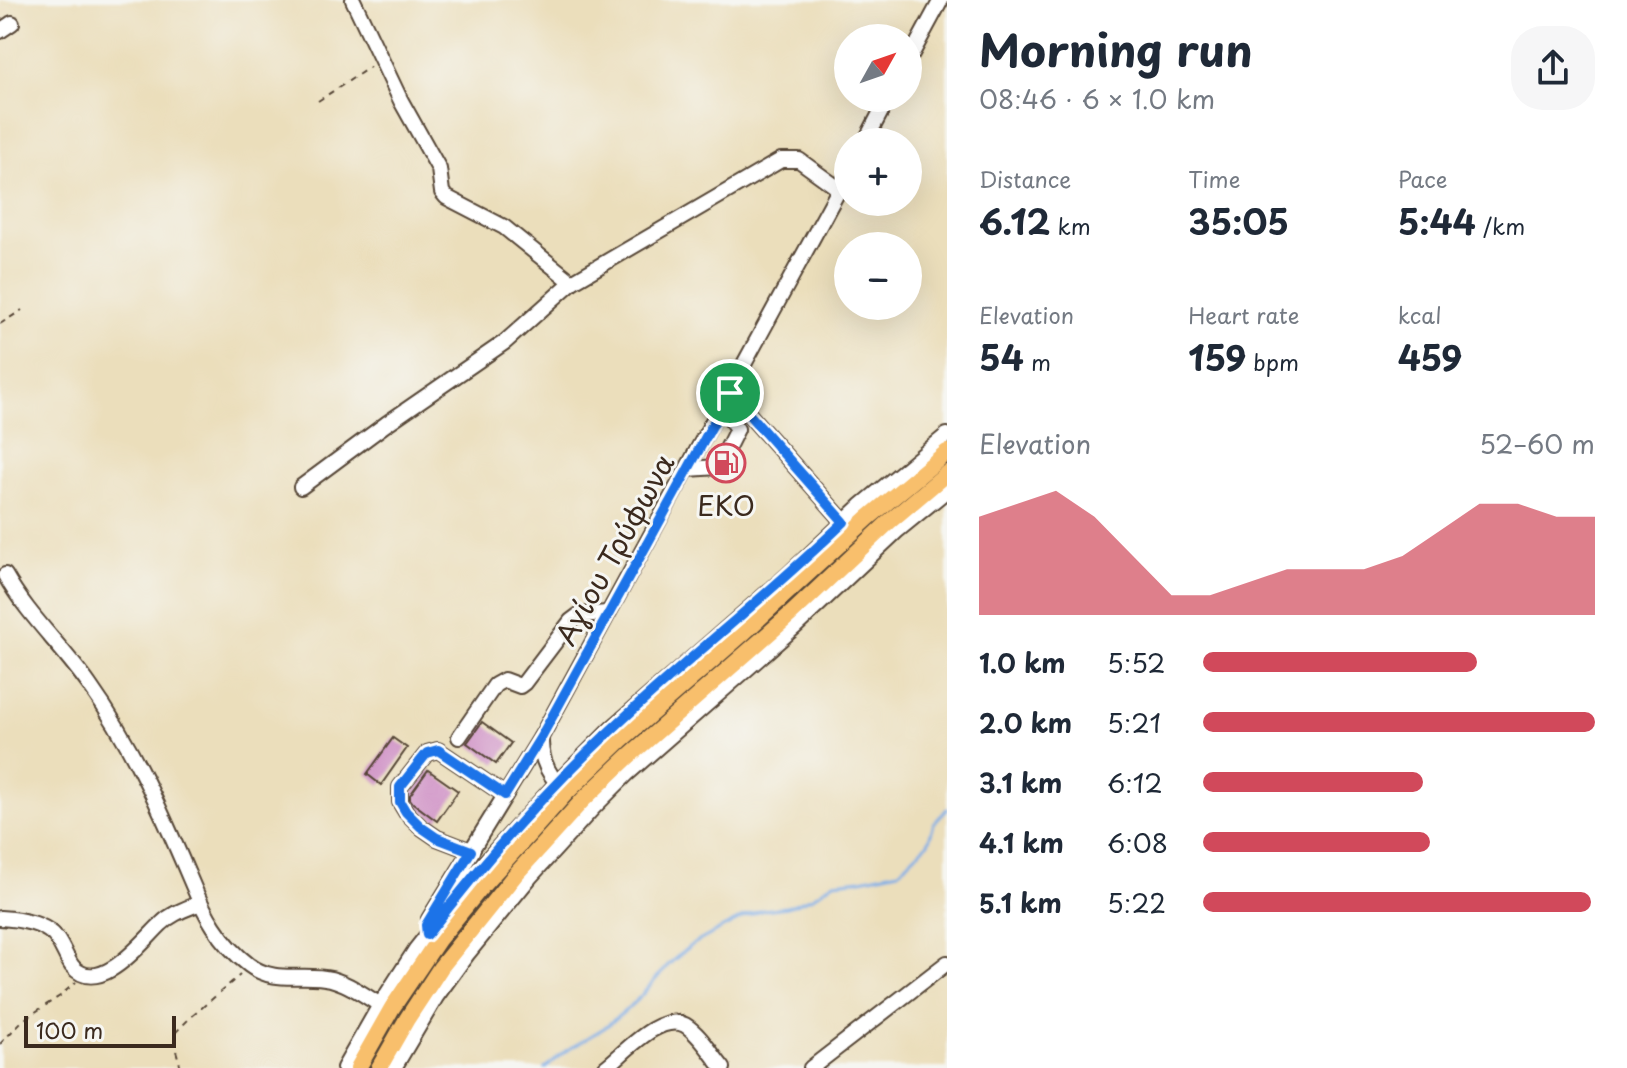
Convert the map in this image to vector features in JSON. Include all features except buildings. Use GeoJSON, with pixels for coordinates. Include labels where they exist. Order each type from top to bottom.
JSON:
{"type":"FeatureCollection","features":[{"type":"Feature","properties":{"kind":"main road"},"geometry":{"type":"LineString","coordinates":[[358,1068],[392,1008],[438,940],[566,793],[868,518],[947,452]]}},
{"type":"Feature","properties":{"kind":"main road"},"geometry":{"type":"LineString","coordinates":[[379,1068],[441,967],[515,875],[573,811],[613,771],[791,614],[879,530],[947,473]]}},
{"type":"Feature","properties":{"kind":"street"},"geometry":{"type":"LineString","coordinates":[[353,0],[401,101],[439,169],[442,192],[520,238],[572,282]]}},
{"type":"Feature","properties":{"kind":"street"},"geometry":{"type":"LineString","coordinates":[[922,35],[941,0]]}},
{"type":"Feature","properties":{"kind":"street"},"geometry":{"type":"LineString","coordinates":[[301,487],[505,342],[572,282],[781,160],[799,160],[834,185]]}},
{"type":"Feature","properties":{"kind":"street","name":"Αγίου Τρύφωνα"},"geometry":{"type":"LineString","coordinates":[[427,935],[426,925],[541,737],[834,198]]}},
{"type":"Feature","properties":{"kind":"street"},"geometry":{"type":"LineString","coordinates":[[730,393],[844,522]]}},
{"type":"Feature","properties":{"kind":"street"},"geometry":{"type":"LineString","coordinates":[[688,469],[718,467],[737,429],[722,407]]}},
{"type":"Feature","properties":{"kind":"street"},"geometry":{"type":"LineString","coordinates":[[344,1068],[408,960],[492,855],[557,783],[612,728],[947,435]]}},
{"type":"Feature","properties":{"kind":"street"},"geometry":{"type":"LineString","coordinates":[[394,1068],[436,997],[468,953],[530,877],[593,808],[898,530],[947,490]]}},
{"type":"Feature","properties":{"kind":"street"},"geometry":{"type":"LineString","coordinates":[[5,575],[23,604],[91,686],[129,746],[200,903],[223,940],[258,971],[286,978],[330,979],[380,1005]]}},
{"type":"Feature","properties":{"kind":"street"},"geometry":{"type":"LineString","coordinates":[[459,737],[495,685],[504,680],[520,686],[524,683],[571,621],[579,615],[608,613]]}},
{"type":"Feature","properties":{"kind":"street"},"geometry":{"type":"LineString","coordinates":[[541,737],[545,765],[557,783]]}},
{"type":"Feature","properties":{"kind":"street"},"geometry":{"type":"LineString","coordinates":[[471,851],[437,838],[421,827],[400,802],[400,787],[427,753],[438,750],[505,795]]}},
{"type":"Feature","properties":{"kind":"street"},"geometry":{"type":"LineString","coordinates":[[0,918],[40,926],[53,935],[71,964],[83,975],[95,976],[131,955],[173,914],[200,903]]}},
{"type":"Feature","properties":{"kind":"street"},"geometry":{"type":"LineString","coordinates":[[811,1068],[947,963]]}},
{"type":"Feature","properties":{"kind":"street"},"geometry":{"type":"LineString","coordinates":[[605,1068],[657,1026],[673,1022],[691,1031],[723,1068]]}},
{"type":"Feature","properties":{"kind":"path"},"geometry":{"type":"LineString","coordinates":[[318,101],[381,61]]}},
{"type":"Feature","properties":{"kind":"path"},"geometry":{"type":"LineString","coordinates":[[0,324],[22,310]]}},
{"type":"Feature","properties":{"kind":"path"},"geometry":{"type":"LineString","coordinates":[[181,1068],[175,1033],[249,965]]}},
{"type":"Feature","properties":{"kind":"path"},"geometry":{"type":"LineString","coordinates":[[0,1044],[14,1028],[60,996],[83,975]]}},
{"type":"Feature","properties":{"kind":"waterway"},"geometry":{"type":"LineString","coordinates":[[545,1068],[625,1011],[690,946],[744,917],[813,897],[834,882],[899,871],[928,843],[934,823],[947,809]]}},
{"type":"Feature","properties":{"kind":"place","name":"EKO"},"geometry":{"type":"Point","coordinates":[726,463]}},
{"type":"Feature","properties":{"kind":"route"},"geometry":{"type":"LineString","coordinates":[[730,393],[844,522],[578,761],[509,835],[427,935],[426,925],[471,851],[437,838],[421,827],[400,802],[400,787],[427,753],[438,750],[505,795],[541,737],[730,393]]}}]}
